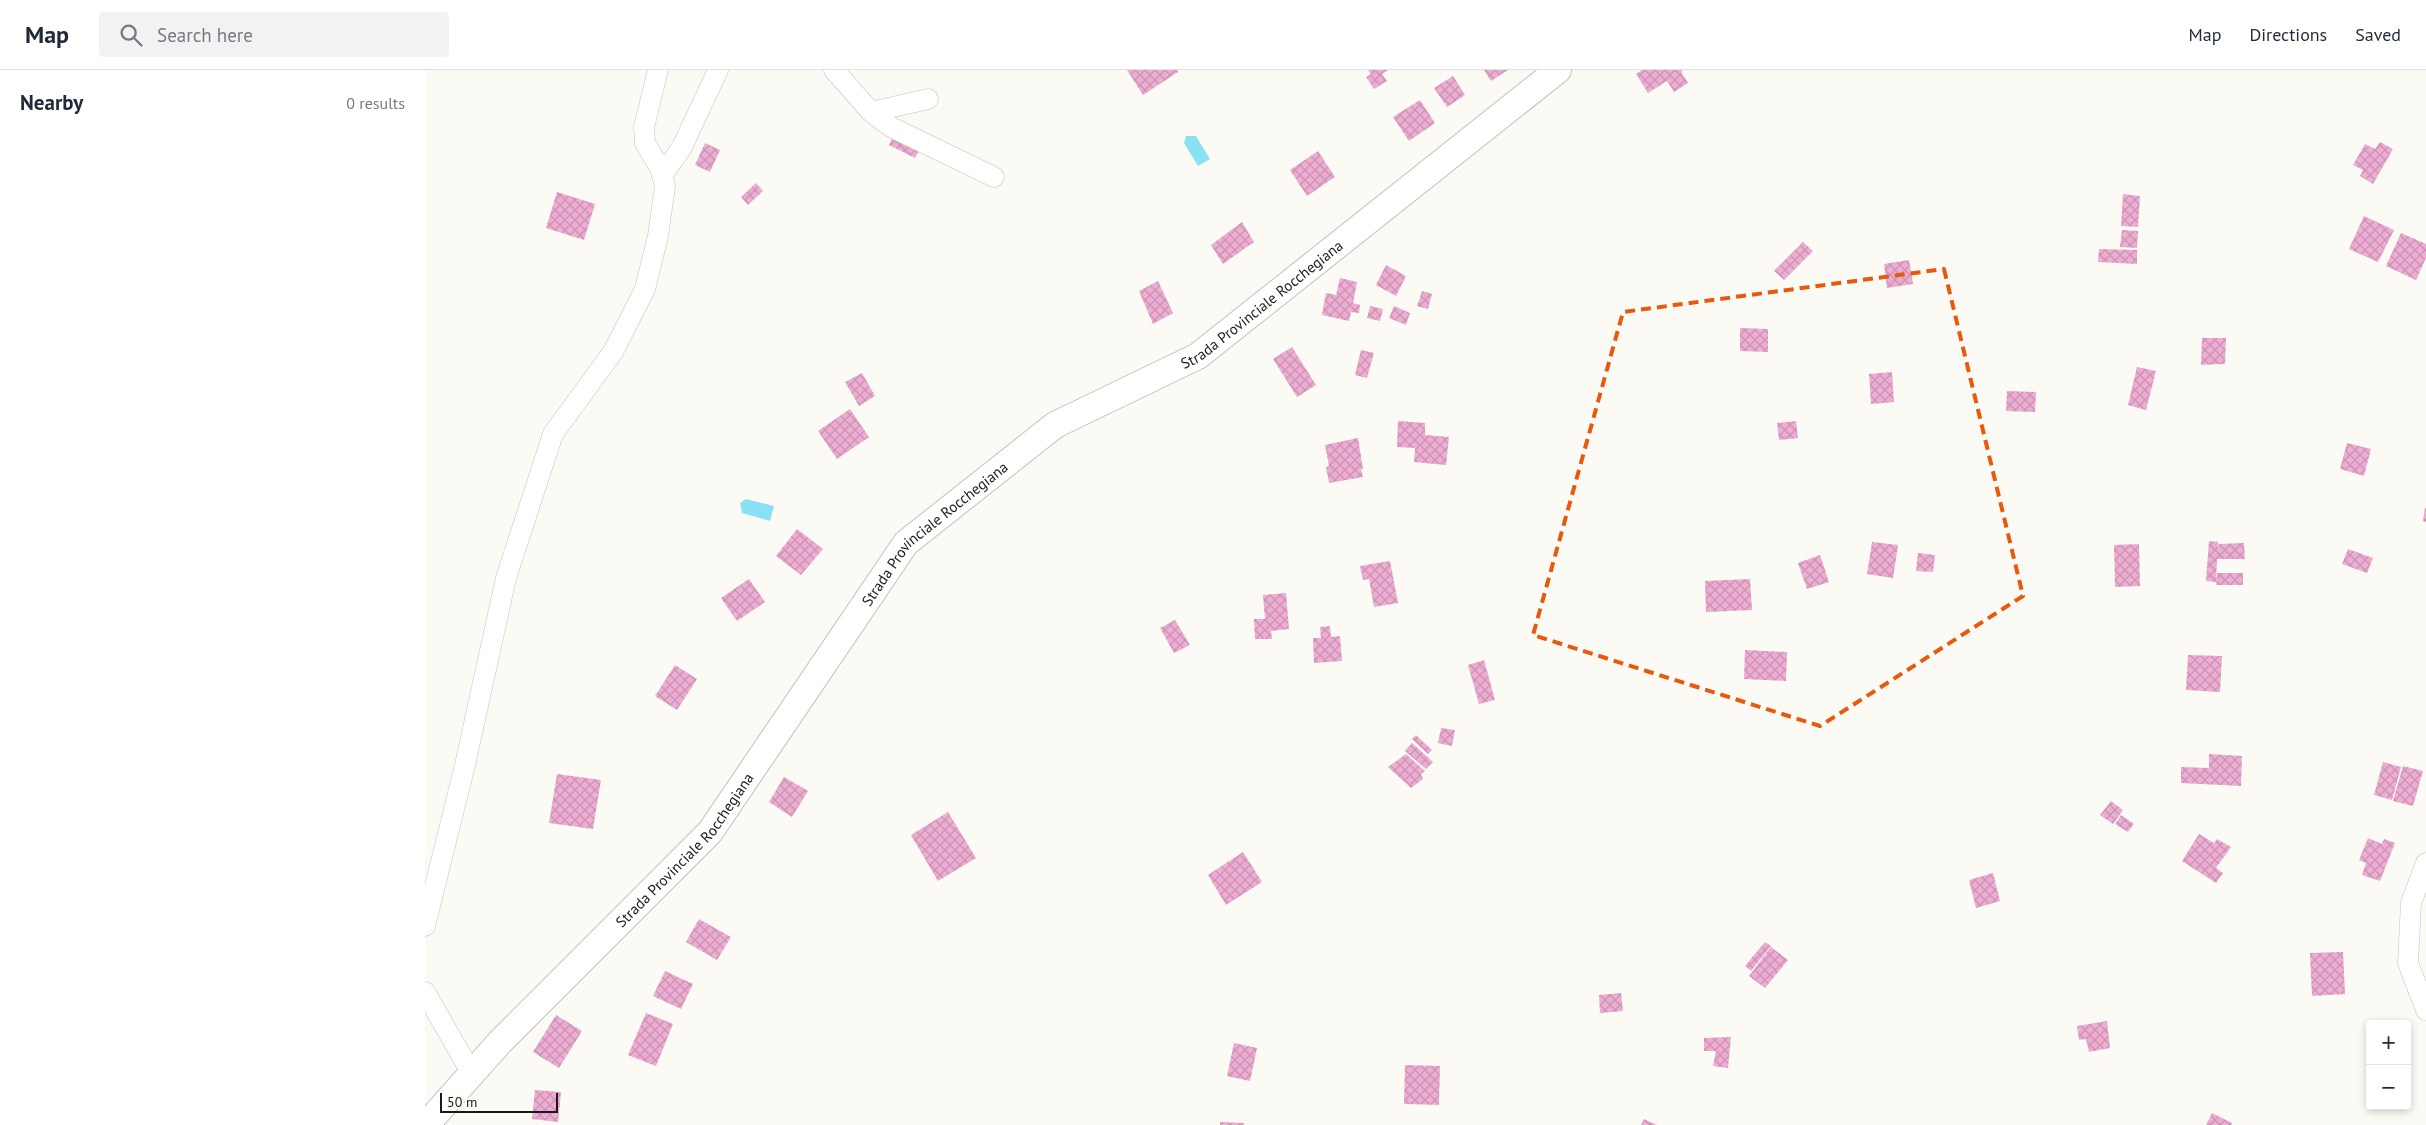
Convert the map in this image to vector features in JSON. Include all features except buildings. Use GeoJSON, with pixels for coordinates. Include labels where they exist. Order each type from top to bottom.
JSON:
{"type":"FeatureCollection","features":[{"type":"Feature","properties":{"kind":"main road","name":"Strada Provinciale Rocchegiana"},"geometry":{"type":"LineString","coordinates":[[426,1125],[500,1042],[709,832],[907,543],[1055,425],[1198,356],[1558,70]]}},
{"type":"Feature","properties":{"kind":"street"},"geometry":{"type":"LineString","coordinates":[[425,926],[465,764],[506,578],[553,434],[613,352],[645,289],[658,236],[665,186],[660,168],[645,143],[644,127],[658,70]]}},
{"type":"Feature","properties":{"kind":"street"},"geometry":{"type":"LineString","coordinates":[[662,176],[682,147],[719,70]]}},
{"type":"Feature","properties":{"kind":"street"},"geometry":{"type":"LineString","coordinates":[[834,70],[871,112],[891,127],[994,177]]}},
{"type":"Feature","properties":{"kind":"street"},"geometry":{"type":"LineString","coordinates":[[871,112],[928,99]]}},
{"type":"Feature","properties":{"kind":"street"},"geometry":{"type":"LineString","coordinates":[[2426,863],[2411,903],[2408,962],[2426,1010]]}},
{"type":"Feature","properties":{"kind":"street"},"geometry":{"type":"LineString","coordinates":[[425,992],[471,1074]]}},
{"type":"Feature","properties":{"kind":"highlighted area"},"geometry":{"type":"Polygon","coordinates":[[[1944,269],[2023,596],[1820,726],[1533,635],[1623,312],[1944,269]]]}},
{"type":"Feature","properties":{"kind":"water"},"geometry":{"type":"Polygon","coordinates":[[[1186,136],[1196,136],[1210,159],[1198,166],[1184,143],[1186,136]]]}},
{"type":"Feature","properties":{"kind":"water"},"geometry":{"type":"Polygon","coordinates":[[[746,499],[774,506],[770,521],[742,513],[740,503],[746,499]]]}}]}
